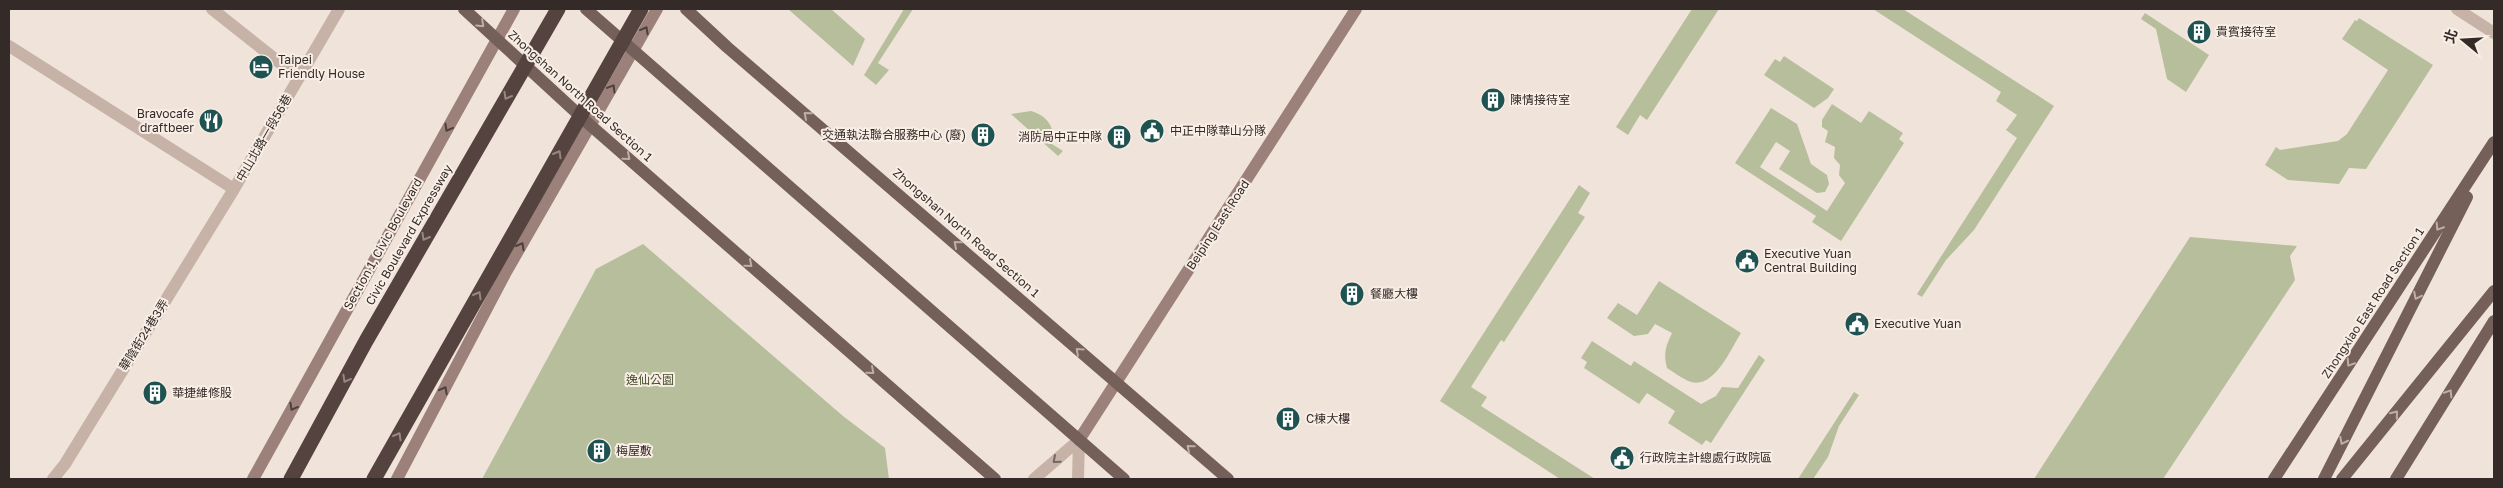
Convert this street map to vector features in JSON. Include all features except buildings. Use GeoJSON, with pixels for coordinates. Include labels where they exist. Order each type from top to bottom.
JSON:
{"type":"FeatureCollection","features":[{"type":"Feature","properties":{"kind":"highway","name":"Civic Boulevard Expressway"},"geometry":{"type":"LineString","coordinates":[[291,479],[371,333],[558,9]]}},
{"type":"Feature","properties":{"kind":"highway"},"geometry":{"type":"LineString","coordinates":[[374,479],[641,9]]}},
{"type":"Feature","properties":{"kind":"main road","name":"Zhongshan North Road Section 1"},"geometry":{"type":"LineString","coordinates":[[464,9],[590,125],[995,479]]}},
{"type":"Feature","properties":{"kind":"main road"},"geometry":{"type":"LineString","coordinates":[[586,9],[1124,479]]}},
{"type":"Feature","properties":{"kind":"main road","name":"Zhongshan North Road Section 1"},"geometry":{"type":"LineString","coordinates":[[686,9],[728,48],[1028,305],[1115,384],[1228,479]]}},
{"type":"Feature","properties":{"kind":"main road","name":"Zhongxiao East Road Section 1"},"geometry":{"type":"LineString","coordinates":[[2274,479],[2494,143]]}},
{"type":"Feature","properties":{"kind":"main road","name":"Zhongxiao East Road Section 1"},"geometry":{"type":"LineString","coordinates":[[2324,479],[2494,143]]}},
{"type":"Feature","properties":{"kind":"main road"},"geometry":{"type":"LineString","coordinates":[[2342,479],[2494,291]]}},
{"type":"Feature","properties":{"kind":"main road"},"geometry":{"type":"LineString","coordinates":[[2396,479],[2494,321]]}},
{"type":"Feature","properties":{"kind":"street"},"geometry":{"type":"LineString","coordinates":[[212,9],[299,78]]}},
{"type":"Feature","properties":{"kind":"street","name":"中山北路一段56巷"},"geometry":{"type":"LineString","coordinates":[[234,189],[340,9]]}},
{"type":"Feature","properties":{"kind":"street","name":"Section 1, Civic Boulevard"},"geometry":{"type":"LineString","coordinates":[[253,479],[514,9]]}},
{"type":"Feature","properties":{"kind":"street"},"geometry":{"type":"LineString","coordinates":[[397,479],[506,272],[657,9]]}},
{"type":"Feature","properties":{"kind":"street","name":"Beiping East Road"},"geometry":{"type":"LineString","coordinates":[[1079,440],[1356,9]]}},
{"type":"Feature","properties":{"kind":"street"},"geometry":{"type":"LineString","coordinates":[[2457,9],[2494,33]]}},
{"type":"Feature","properties":{"kind":"street"},"geometry":{"type":"LineString","coordinates":[[9,46],[234,189]]}},
{"type":"Feature","properties":{"kind":"street","name":"華陰街24巷3弄"},"geometry":{"type":"LineString","coordinates":[[54,479],[234,189]]}},
{"type":"Feature","properties":{"kind":"street"},"geometry":{"type":"LineString","coordinates":[[1034,479],[1079,440]]}},
{"type":"Feature","properties":{"kind":"street"},"geometry":{"type":"LineString","coordinates":[[1078,479],[1079,440]]}},
{"type":"Feature","properties":{"kind":"green space"},"geometry":{"type":"Polygon","coordinates":[[[788,9],[831,9],[865,39],[853,66],[788,9]]]}},
{"type":"Feature","properties":{"kind":"green space"},"geometry":{"type":"Polygon","coordinates":[[[904,9],[913,9],[878,63],[889,70],[876,85],[864,75],[904,9]]]}},
{"type":"Feature","properties":{"kind":"green space"},"geometry":{"type":"Polygon","coordinates":[[[1692,9],[1719,9],[1647,120],[1640,115],[1628,135],[1616,127],[1692,9]]]}},
{"type":"Feature","properties":{"kind":"green space"},"geometry":{"type":"Polygon","coordinates":[[[1873,9],[1903,9],[2054,106],[1974,230],[1946,260],[1922,297],[1917,294],[2017,138],[2006,130],[2017,115],[1996,101],[2001,92],[1873,9]]]}},
{"type":"Feature","properties":{"kind":"green space"},"geometry":{"type":"Polygon","coordinates":[[[2145,13],[2209,55],[2186,92],[2167,79],[2156,29],[2141,19],[2145,13]]]}},
{"type":"Feature","properties":{"kind":"green space"},"geometry":{"type":"Polygon","coordinates":[[[2359,18],[2433,65],[2366,169],[2349,168],[2339,184],[2288,180],[2265,165],[2276,147],[2280,150],[2338,141],[2347,134],[2388,70],[2342,39],[2355,20],[2357,21],[2359,18]]]}},
{"type":"Feature","properties":{"kind":"green space"},"geometry":{"type":"Polygon","coordinates":[[[1784,56],[1834,89],[1828,98],[1814,108],[1764,75],[1775,59],[1780,62],[1784,56]]]}},
{"type":"Feature","properties":{"kind":"green space"},"geometry":{"type":"Polygon","coordinates":[[[1832,104],[1861,123],[1869,111],[1903,133],[1899,139],[1904,143],[1841,241],[1812,222],[1816,216],[1735,163],[1771,108],[1797,124],[1811,164],[1827,175],[1829,184],[1825,192],[1817,193],[1779,169],[1790,151],[1776,142],[1760,167],[1827,211],[1845,183],[1839,175],[1840,165],[1834,158],[1835,147],[1825,142],[1828,131],[1822,127],[1822,120],[1832,104]]]}},
{"type":"Feature","properties":{"kind":"green space"},"geometry":{"type":"Polygon","coordinates":[[[1031,111],[1048,121],[1053,133],[1047,141],[1063,151],[1058,156],[1011,114],[1031,111]]]}},
{"type":"Feature","properties":{"kind":"green space"},"geometry":{"type":"Polygon","coordinates":[[[1579,185],[1590,193],[1578,213],[1585,217],[1504,342],[1501,340],[1471,387],[1487,397],[1481,406],[1595,479],[1560,479],[1440,401],[1579,185]]]}},
{"type":"Feature","properties":{"kind":"green space"},"geometry":{"type":"Polygon","coordinates":[[[2190,237],[2297,246],[2290,256],[2295,280],[2163,479],[2034,479],[2190,237]]]}},
{"type":"Feature","properties":{"kind":"green space","name":"逸仙公園"},"geometry":{"type":"Polygon","coordinates":[[[643,244],[843,416],[885,448],[889,479],[482,479],[596,269],[643,244]]]}},
{"type":"Feature","properties":{"kind":"green space"},"geometry":{"type":"Polygon","coordinates":[[[1659,281],[1741,333],[1727,358],[1714,374],[1707,379],[1700,382],[1691,382],[1667,368],[1666,350],[1672,333],[1655,324],[1648,334],[1634,336],[1607,318],[1618,303],[1637,315],[1659,281]]]}},
{"type":"Feature","properties":{"kind":"green space"},"geometry":{"type":"Polygon","coordinates":[[[1592,341],[1631,366],[1634,361],[1701,404],[1716,396],[1722,387],[1738,388],[1759,355],[1765,360],[1711,443],[1706,440],[1702,445],[1668,423],[1675,411],[1647,393],[1639,404],[1584,368],[1587,362],[1581,358],[1592,341]]]}},
{"type":"Feature","properties":{"kind":"green space"},"geometry":{"type":"Polygon","coordinates":[[[1854,392],[1859,395],[1839,426],[1828,457],[1813,479],[1798,479],[1854,392]]]}},
{"type":"Feature","properties":{"kind":"place","name":"貴賓接待室"},"geometry":{"type":"Point","coordinates":[2199,32]}},
{"type":"Feature","properties":{"kind":"place","name":"Taipei Friendly House"},"geometry":{"type":"Point","coordinates":[261,67]}},
{"type":"Feature","properties":{"kind":"place","name":"陳情接待室"},"geometry":{"type":"Point","coordinates":[1493,100]}},
{"type":"Feature","properties":{"kind":"place","name":"Bravocafe draftbeer"},"geometry":{"type":"Point","coordinates":[211,121]}},
{"type":"Feature","properties":{"kind":"place","name":"中正中隊華山分隊"},"geometry":{"type":"Point","coordinates":[1152,131]}},
{"type":"Feature","properties":{"kind":"place","name":"交通執法聯合服務中心 (廢)"},"geometry":{"type":"Point","coordinates":[983,135]}},
{"type":"Feature","properties":{"kind":"place","name":"消防局中正中隊"},"geometry":{"type":"Point","coordinates":[1119,137]}},
{"type":"Feature","properties":{"kind":"place","name":"Executive Yuan Central Building"},"geometry":{"type":"Point","coordinates":[1747,261]}},
{"type":"Feature","properties":{"kind":"place","name":"餐廳大樓"},"geometry":{"type":"Point","coordinates":[1352,294]}},
{"type":"Feature","properties":{"kind":"place","name":"Executive Yuan"},"geometry":{"type":"Point","coordinates":[1857,324]}},
{"type":"Feature","properties":{"kind":"place","name":"華捷維修股"},"geometry":{"type":"Point","coordinates":[155,393]}},
{"type":"Feature","properties":{"kind":"place","name":"C棟大樓"},"geometry":{"type":"Point","coordinates":[1288,419]}},
{"type":"Feature","properties":{"kind":"place","name":"梅屋敷"},"geometry":{"type":"Point","coordinates":[599,451]}},
{"type":"Feature","properties":{"kind":"place","name":"行政院主計總處行政院區"},"geometry":{"type":"Point","coordinates":[1622,458]}}]}
